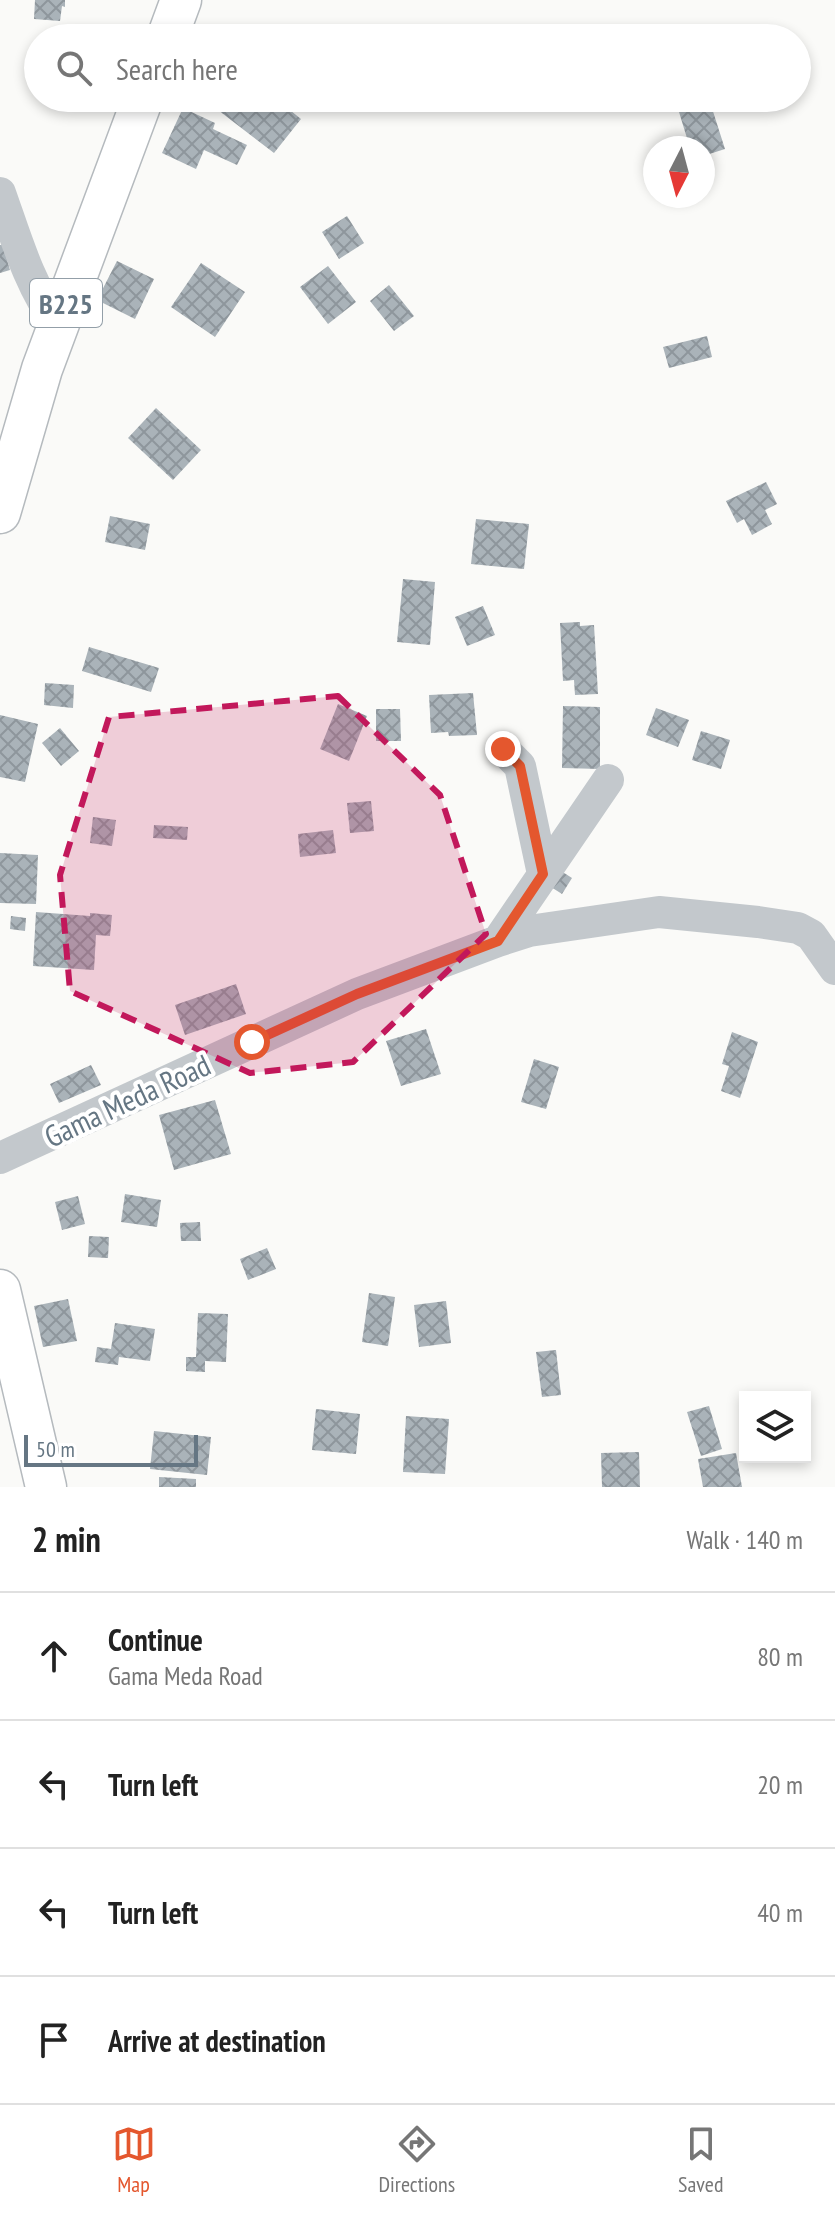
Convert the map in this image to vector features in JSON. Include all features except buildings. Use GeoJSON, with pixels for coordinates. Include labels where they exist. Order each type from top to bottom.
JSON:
{"type":"FeatureCollection","features":[{"type":"Feature","properties":{"kind":"main road"},"geometry":{"type":"LineString","coordinates":[[172,24],[181,0]]}},
{"type":"Feature","properties":{"kind":"main road","name":"B225"},"geometry":{"type":"LineString","coordinates":[[0,513],[42,369],[138,112]]}},
{"type":"Feature","properties":{"kind":"main road"},"geometry":{"type":"LineString","coordinates":[[0,1290],[46,1487]]}},
{"type":"Feature","properties":{"kind":"street"},"geometry":{"type":"LineString","coordinates":[[0,193],[42,302],[58,324]]}},
{"type":"Feature","properties":{"kind":"street"},"geometry":{"type":"LineString","coordinates":[[503,749],[520,766],[543,874]]}},
{"type":"Feature","properties":{"kind":"street"},"geometry":{"type":"LineString","coordinates":[[498,941],[608,780]]}},
{"type":"Feature","properties":{"kind":"street","name":"Gama Meda Road"},"geometry":{"type":"LineString","coordinates":[[0,1158],[357,994],[529,931],[659,912],[798,928],[811,935],[835,969]]}},
{"type":"Feature","properties":{"kind":"highlighted area"},"geometry":{"type":"Polygon","coordinates":[[[338,696],[440,795],[486,934],[353,1062],[250,1073],[70,991],[60,875],[109,717],[338,696]]]}},
{"type":"Feature","properties":{"kind":"route"},"geometry":{"type":"LineString","coordinates":[[252,1042],[357,994],[498,941],[543,874],[520,766],[503,749]]}}]}
